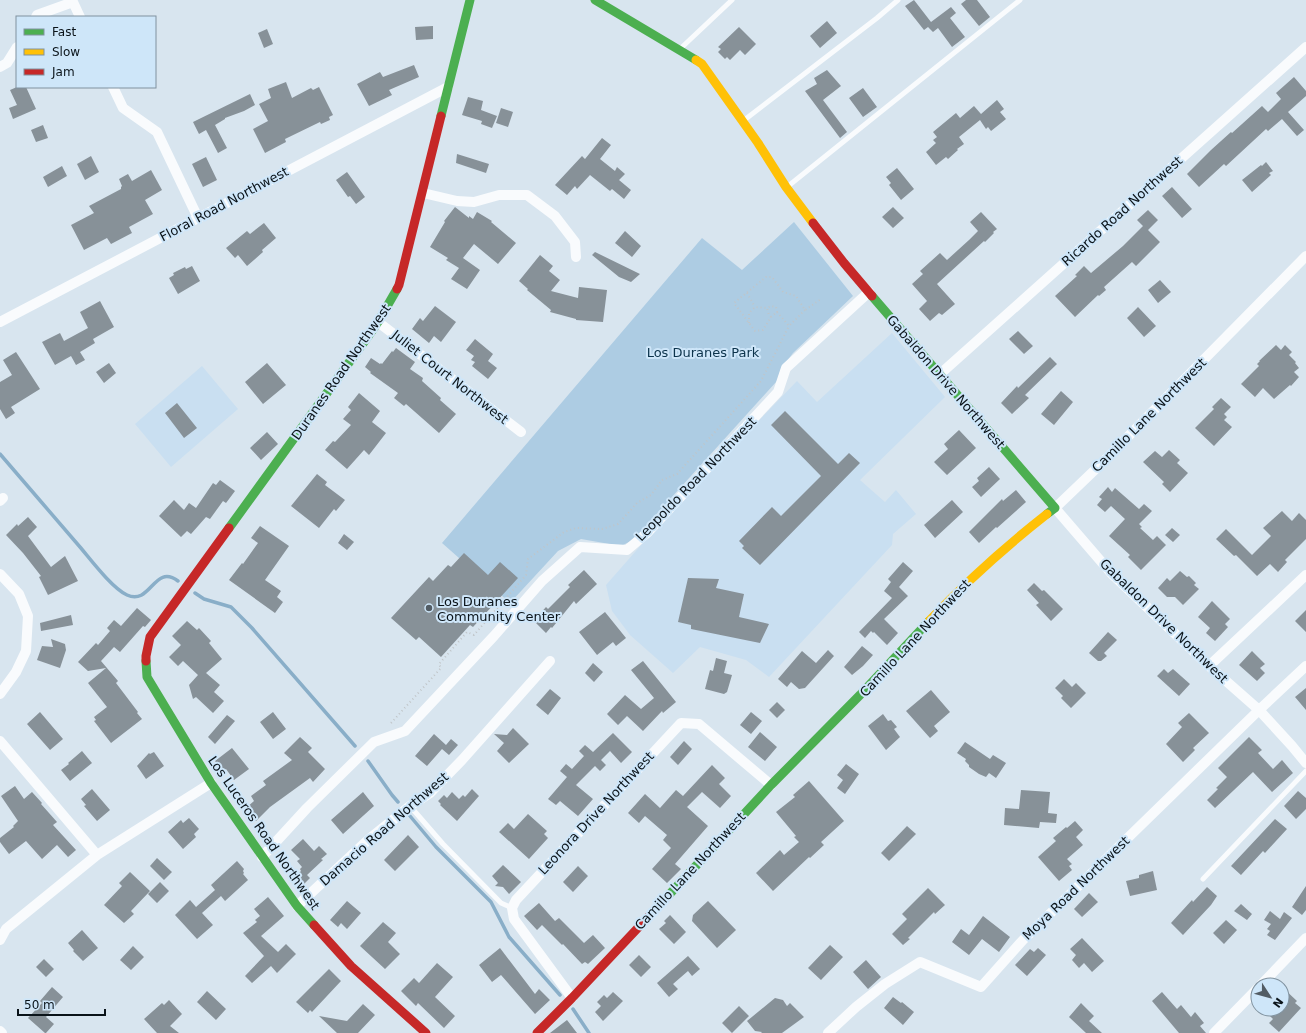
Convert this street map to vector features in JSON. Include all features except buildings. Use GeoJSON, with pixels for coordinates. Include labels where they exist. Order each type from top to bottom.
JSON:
{"type":"FeatureCollection","features":[{"type":"Feature","properties":{"kind":"street","name":"Duranes Road Northwest"},"geometry":{"type":"LineString","coordinates":[[150,637],[378,322],[399,285],[470,0]]}},
{"type":"Feature","properties":{"kind":"street","name":"Gabaldon Drive Northwest"},"geometry":{"type":"LineString","coordinates":[[596,0],[702,64],[786,188],[844,263],[939,375],[1111,573],[1209,666],[1259,710],[1306,763]]}},
{"type":"Feature","properties":{"kind":"street"},"geometry":{"type":"LineString","coordinates":[[36,16],[73,2],[80,16]]}},
{"type":"Feature","properties":{"kind":"street","name":"Ricardo Road Northwest"},"geometry":{"type":"LineString","coordinates":[[939,375],[1306,47]]}},
{"type":"Feature","properties":{"kind":"street"},"geometry":{"type":"LineString","coordinates":[[0,67],[7,63],[16,49]]}},
{"type":"Feature","properties":{"kind":"street","name":"Floral Road Northwest"},"geometry":{"type":"LineString","coordinates":[[0,322],[448,87]]}},
{"type":"Feature","properties":{"kind":"street"},"geometry":{"type":"LineString","coordinates":[[113,88],[123,108],[157,132],[198,218]]}},
{"type":"Feature","properties":{"kind":"street"},"geometry":{"type":"LineString","coordinates":[[422,193],[457,201],[474,202],[499,195],[527,195],[555,216],[575,242],[576,257]]}},
{"type":"Feature","properties":{"kind":"street","name":"Camillo Lane Northwest"},"geometry":{"type":"LineString","coordinates":[[537,1033],[572,998],[771,785],[860,695],[973,576],[1055,508],[1101,464],[1306,256]]}},
{"type":"Feature","properties":{"kind":"street","name":"Leopoldo Road Northwest"},"geometry":{"type":"LineString","coordinates":[[262,857],[307,808],[374,742],[405,731],[494,636],[542,581],[580,547],[627,550],[647,533],[778,392],[786,368],[869,292]]}},
{"type":"Feature","properties":{"kind":"street","name":"Juliet Court Northwest"},"geometry":{"type":"LineString","coordinates":[[378,322],[521,432]]}},
{"type":"Feature","properties":{"kind":"street"},"geometry":{"type":"LineString","coordinates":[[0,574],[19,594],[28,616],[26,651],[16,672],[0,694]]}},
{"type":"Feature","properties":{"kind":"street"},"geometry":{"type":"LineString","coordinates":[[1209,666],[1306,575]]}},
{"type":"Feature","properties":{"kind":"street","name":"Los Luceros Road Northwest"},"geometry":{"type":"LineString","coordinates":[[150,637],[146,656],[148,677],[211,783],[262,857],[297,906],[351,966],[426,1033]]}},
{"type":"Feature","properties":{"kind":"street","name":"Damacio Road Northwest"},"geometry":{"type":"LineString","coordinates":[[297,906],[368,840],[410,806],[430,793],[462,760],[550,661]]}},
{"type":"Feature","properties":{"kind":"street","name":"Moya Road Northwest"},"geometry":{"type":"LineString","coordinates":[[828,1033],[856,1007],[885,984],[920,962],[981,987],[1023,940],[1306,666]]}},
{"type":"Feature","properties":{"kind":"street","name":"Leonora Drive Northwest"},"geometry":{"type":"LineString","coordinates":[[512,908],[516,900],[681,723],[699,724],[771,785]]}},
{"type":"Feature","properties":{"kind":"street"},"geometry":{"type":"LineString","coordinates":[[0,742],[97,855]]}},
{"type":"Feature","properties":{"kind":"street"},"geometry":{"type":"LineString","coordinates":[[0,940],[6,929],[97,855],[211,783]]}},
{"type":"Feature","properties":{"kind":"street"},"geometry":{"type":"LineString","coordinates":[[512,908],[514,919],[572,998]]}},
{"type":"Feature","properties":{"kind":"street"},"geometry":{"type":"LineString","coordinates":[[1269,977],[1306,938]]}},
{"type":"Feature","properties":{"kind":"street"},"geometry":{"type":"LineString","coordinates":[[1214,1033],[1250,996]]}},
{"type":"Feature","properties":{"kind":"lane"},"geometry":{"type":"LineString","coordinates":[[680,50],[732,0]]}},
{"type":"Feature","properties":{"kind":"lane"},"geometry":{"type":"LineString","coordinates":[[742,121],[877,18],[898,0]]}},
{"type":"Feature","properties":{"kind":"lane"},"geometry":{"type":"LineString","coordinates":[[786,188],[1020,0]]}},
{"type":"Feature","properties":{"kind":"lane"},"geometry":{"type":"LineString","coordinates":[[1203,878],[1306,771]]}},
{"type":"Feature","properties":{"kind":"lane"},"geometry":{"type":"LineString","coordinates":[[410,806],[442,844],[502,903],[512,908]]}},
{"type":"Feature","properties":{"kind":"path"},"geometry":{"type":"LineString","coordinates":[[777,312],[763,330],[755,331],[734,303],[766,277],[772,278],[783,292],[796,296],[805,310]]}},
{"type":"Feature","properties":{"kind":"path"},"geometry":{"type":"LineString","coordinates":[[747,293],[755,307]]}},
{"type":"Feature","properties":{"kind":"path"},"geometry":{"type":"LineString","coordinates":[[391,723],[441,668],[439,664],[467,632],[474,635],[526,575],[528,559],[564,532],[576,528],[602,529],[618,524],[637,504],[651,495],[662,480],[677,474],[761,381],[789,326],[805,310],[821,299]]}},
{"type":"Feature","properties":{"kind":"path"},"geometry":{"type":"LineString","coordinates":[[749,323],[749,313],[755,307],[768,308],[771,306],[776,307],[777,312],[789,326]]}},
{"type":"Feature","properties":{"kind":"path"},"geometry":{"type":"LineString","coordinates":[[768,308],[769,315],[772,317]]}},
{"type":"Feature","properties":{"kind":"shaded area"},"geometry":{"type":"Polygon","coordinates":[[[892,333],[945,397],[860,480],[885,502],[896,490],[916,514],[893,534],[892,545],[769,677],[746,660],[700,647],[673,673],[630,635],[612,611],[606,585],[664,519],[797,381],[817,402],[892,333]]]}},
{"type":"Feature","properties":{"kind":"shaded area"},"geometry":{"type":"Polygon","coordinates":[[[202,366],[238,409],[171,467],[135,424],[202,366]]]}},
{"type":"Feature","properties":{"kind":"green space","name":"Los Duranes Park"},"geometry":{"type":"Polygon","coordinates":[[[794,222],[853,296],[793,353],[781,369],[777,381],[633,540],[621,546],[581,539],[558,551],[510,603],[442,543],[702,238],[742,270],[794,222]]]}},
{"type":"Feature","properties":{"kind":"waterway"},"geometry":{"type":"LineString","coordinates":[[0,454],[102,573],[121,591],[127,595],[135,597],[142,595],[163,577],[170,577],[178,581]]}},
{"type":"Feature","properties":{"kind":"waterway"},"geometry":{"type":"LineString","coordinates":[[195,593],[204,599],[231,607],[252,628],[355,746]]}},
{"type":"Feature","properties":{"kind":"waterway"},"geometry":{"type":"LineString","coordinates":[[368,761],[398,802]]}},
{"type":"Feature","properties":{"kind":"waterway"},"geometry":{"type":"LineString","coordinates":[[410,816],[436,847],[491,902],[509,937],[560,995]]}},
{"type":"Feature","properties":{"kind":"waterway"},"geometry":{"type":"LineString","coordinates":[[573,1009],[589,1033]]}},
{"type":"Feature","properties":{"kind":"traffic: fast"},"geometry":{"type":"LineString","coordinates":[[441,116],[470,0]]}},
{"type":"Feature","properties":{"kind":"traffic: fast"},"geometry":{"type":"LineString","coordinates":[[595,0],[696,60]]}},
{"type":"Feature","properties":{"kind":"traffic: fast"},"geometry":{"type":"LineString","coordinates":[[229,528],[369,335],[397,289]]}},
{"type":"Feature","properties":{"kind":"traffic: fast"},"geometry":{"type":"LineString","coordinates":[[872,296],[1055,508],[1047,514]]}},
{"type":"Feature","properties":{"kind":"traffic: fast"},"geometry":{"type":"LineString","coordinates":[[666,898],[771,785],[860,695],[929,621]]}},
{"type":"Feature","properties":{"kind":"traffic: fast"},"geometry":{"type":"LineString","coordinates":[[146,661],[147,677],[211,783],[297,906],[314,925]]}},
{"type":"Feature","properties":{"kind":"traffic: slow"},"geometry":{"type":"LineString","coordinates":[[696,60],[702,64],[758,143],[786,187],[813,223]]}},
{"type":"Feature","properties":{"kind":"traffic: slow"},"geometry":{"type":"LineString","coordinates":[[929,621],[986,565],[1047,514]]}},
{"type":"Feature","properties":{"kind":"traffic: jam"},"geometry":{"type":"LineString","coordinates":[[397,289],[441,116]]}},
{"type":"Feature","properties":{"kind":"traffic: jam"},"geometry":{"type":"LineString","coordinates":[[813,223],[872,296]]}},
{"type":"Feature","properties":{"kind":"traffic: jam"},"geometry":{"type":"LineString","coordinates":[[146,661],[150,637],[229,528]]}},
{"type":"Feature","properties":{"kind":"traffic: jam"},"geometry":{"type":"LineString","coordinates":[[537,1033],[666,898]]}},
{"type":"Feature","properties":{"kind":"traffic: jam"},"geometry":{"type":"LineString","coordinates":[[314,925],[351,966],[426,1033]]}},
{"type":"Feature","properties":{"kind":"place","name":"Los Duranes Community Center"},"geometry":{"type":"Point","coordinates":[429,608]}}]}
